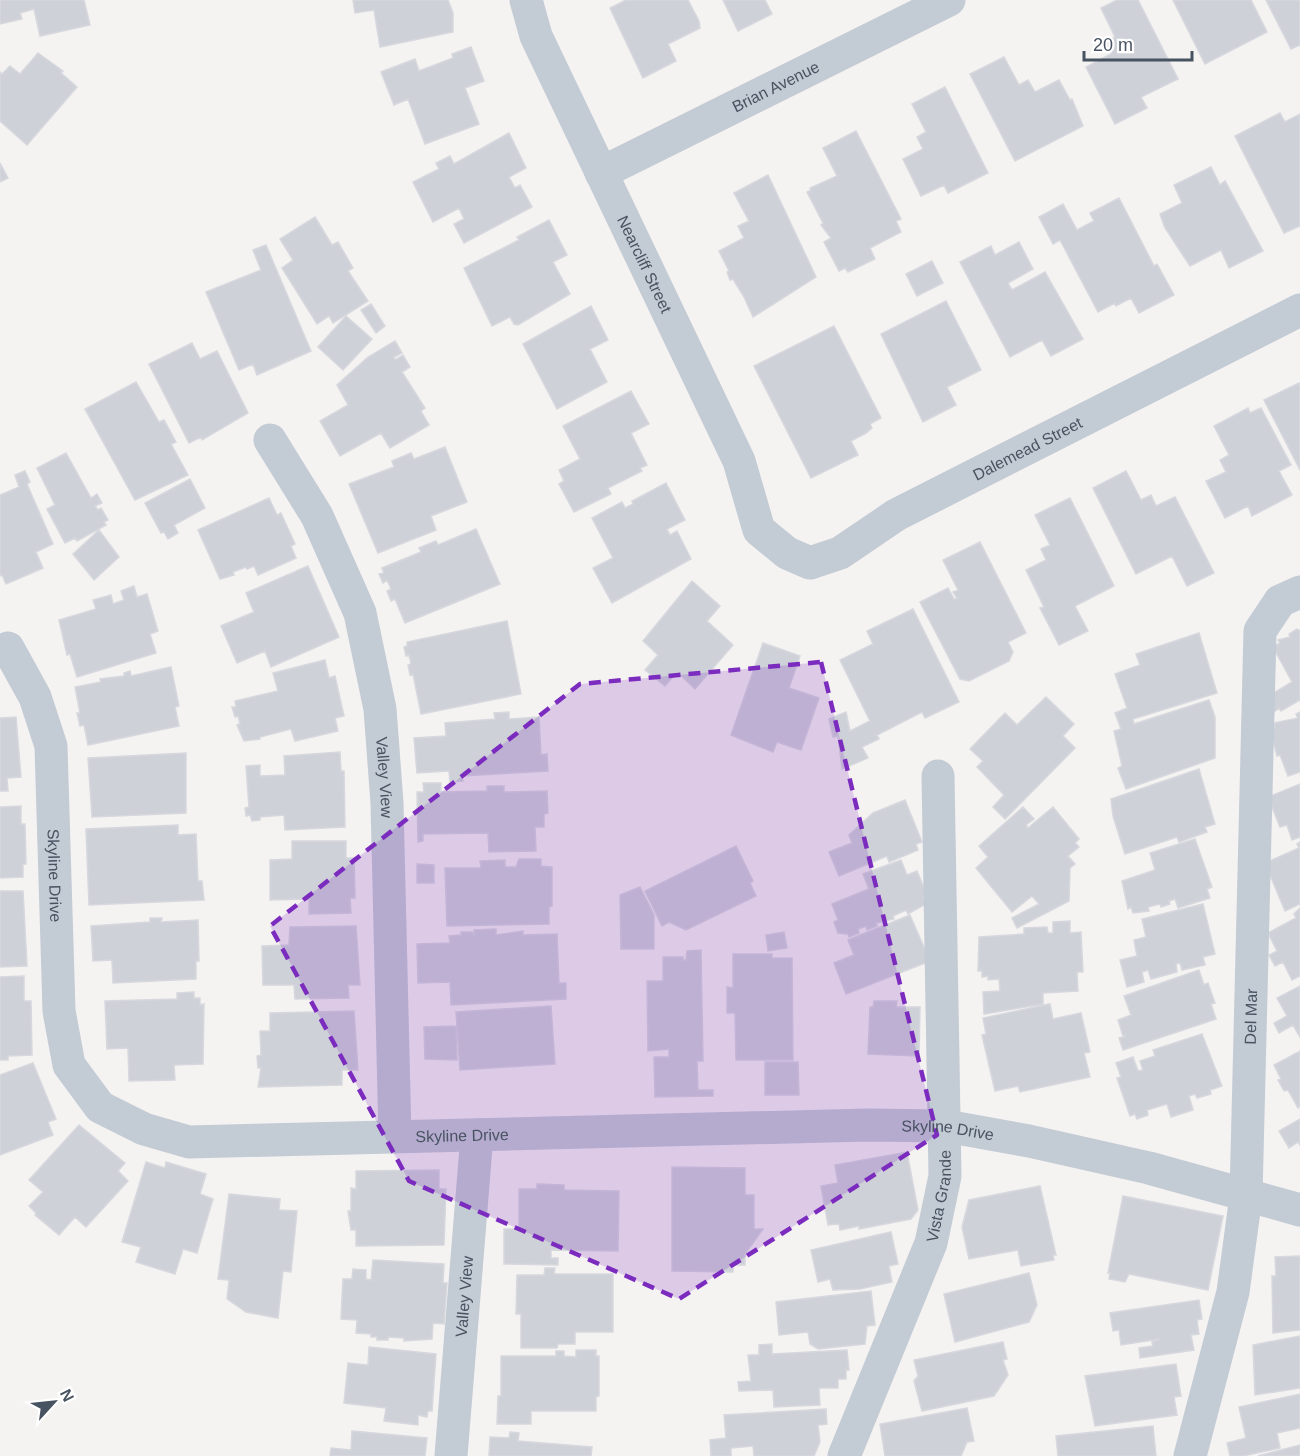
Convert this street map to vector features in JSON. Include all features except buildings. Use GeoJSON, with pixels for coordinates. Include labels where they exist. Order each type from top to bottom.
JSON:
{"type":"FeatureCollection","features":[{"type":"Feature","properties":{"kind":"street","name":"Nearcliff Street"},"geometry":{"type":"LineString","coordinates":[[526,0],[536,36],[738,461],[759,530]]}},
{"type":"Feature","properties":{"kind":"street","name":"Brian Avenue"},"geometry":{"type":"LineString","coordinates":[[601,173],[949,0]]}},
{"type":"Feature","properties":{"kind":"street","name":"Dalemead Street"},"geometry":{"type":"LineString","coordinates":[[759,530],[787,553],[810,563],[840,553],[896,515],[1300,310]]}},
{"type":"Feature","properties":{"kind":"street","name":"Valley View"},"geometry":{"type":"LineString","coordinates":[[270,440],[318,516],[360,613],[380,709],[387,803],[395,1137]]}},
{"type":"Feature","properties":{"kind":"street","name":"Del Mar"},"geometry":{"type":"LineString","coordinates":[[1190,1456],[1233,1292],[1246,1196],[1260,631],[1280,601],[1300,592]]}},
{"type":"Feature","properties":{"kind":"street","name":"Skyline Drive"},"geometry":{"type":"LineString","coordinates":[[8,648],[35,697],[51,746],[59,1011],[69,1065],[100,1107],[144,1129],[189,1142],[867,1125],[946,1126],[1062,1148],[1300,1210]]}},
{"type":"Feature","properties":{"kind":"street","name":"Vista Grande"},"geometry":{"type":"LineString","coordinates":[[844,1456],[932,1243],[945,1176],[946,1126],[938,776]]}},
{"type":"Feature","properties":{"kind":"street","name":"Valley View"},"geometry":{"type":"LineString","coordinates":[[450,1456],[477,1135]]}},
{"type":"Feature","properties":{"kind":"highlighted area"},"geometry":{"type":"Polygon","coordinates":[[[821,662],[937,1135],[679,1299],[409,1181],[270,926],[580,684],[821,662]]]}}]}
